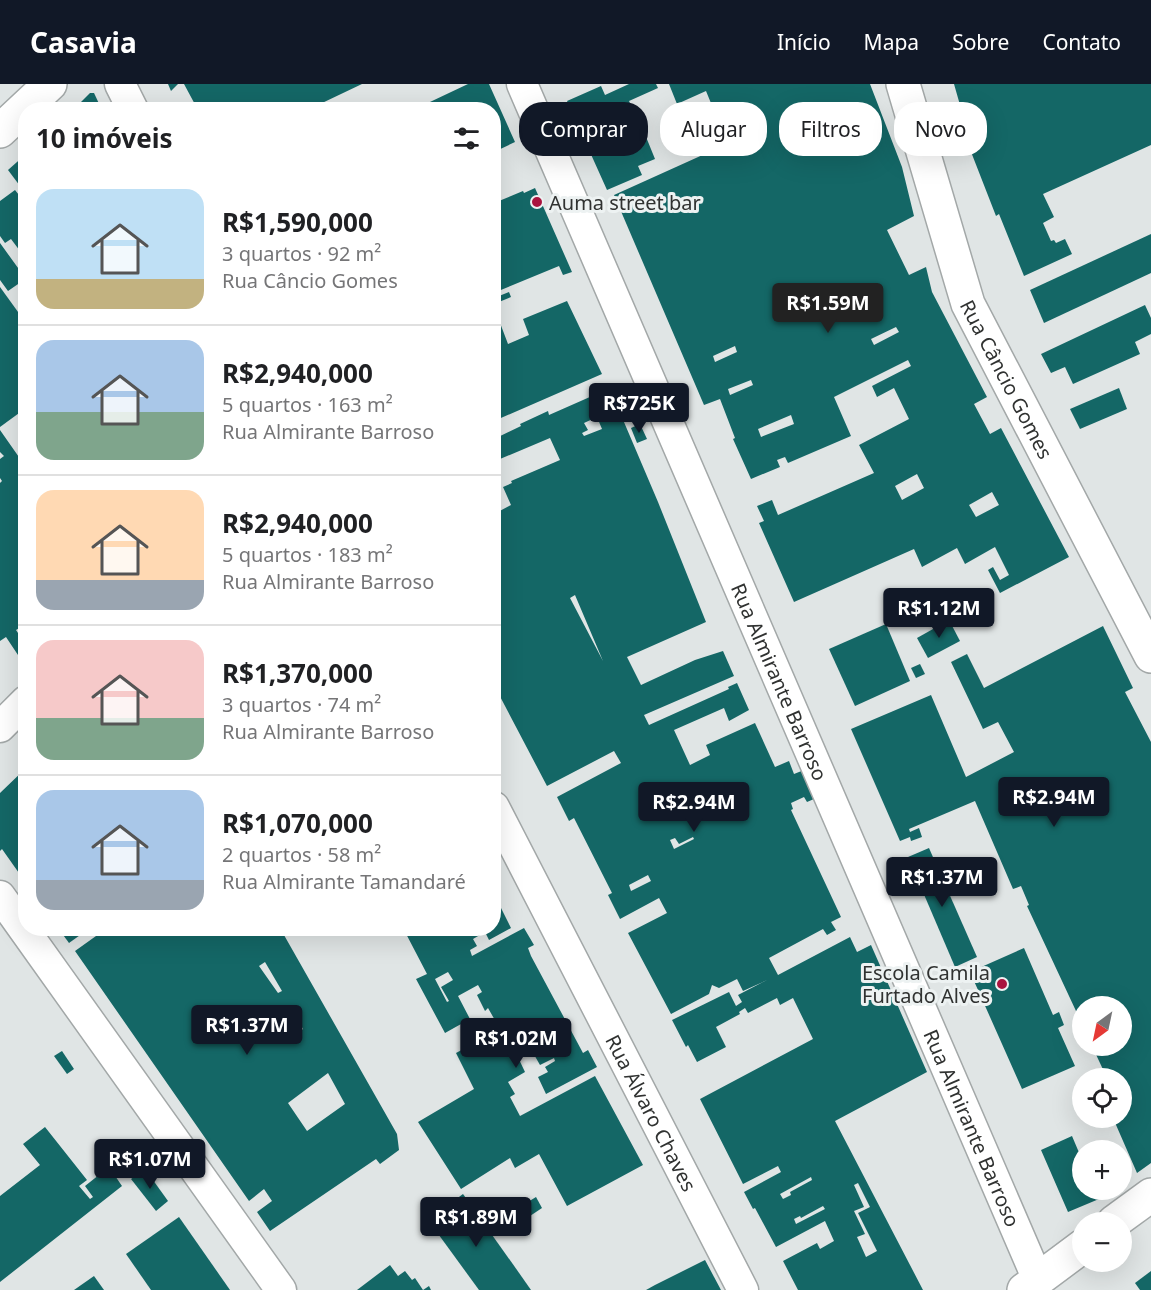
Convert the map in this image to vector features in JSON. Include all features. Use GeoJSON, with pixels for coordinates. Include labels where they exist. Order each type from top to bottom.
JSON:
{"type":"FeatureCollection","features":[{"type":"Feature","properties":{"kind":"street"},"geometry":{"type":"LineString","coordinates":[[31,102],[51,84]]}},
{"type":"Feature","properties":{"kind":"street"},"geometry":{"type":"LineString","coordinates":[[120,84],[129,102]]}},
{"type":"Feature","properties":{"kind":"street","name":"Rua Almirante Barroso"},"geometry":{"type":"LineString","coordinates":[[522,84],[1031,1285]]}},
{"type":"Feature","properties":{"kind":"street","name":"Rua Câncio Gomes"},"geometry":{"type":"LineString","coordinates":[[903,84],[968,304],[1151,656]]}},
{"type":"Feature","properties":{"kind":"street"},"geometry":{"type":"LineString","coordinates":[[0,130],[18,114]]}},
{"type":"Feature","properties":{"kind":"street"},"geometry":{"type":"LineString","coordinates":[[0,727],[18,710]]}},
{"type":"Feature","properties":{"kind":"street","name":"Rua Álvaro Chaves"},"geometry":{"type":"LineString","coordinates":[[501,821],[743,1290]]}},
{"type":"Feature","properties":{"kind":"street"},"geometry":{"type":"LineString","coordinates":[[0,896],[18,921]]}},
{"type":"Feature","properties":{"kind":"street"},"geometry":{"type":"LineString","coordinates":[[29,936],[281,1290]]}},
{"type":"Feature","properties":{"kind":"street"},"geometry":{"type":"LineString","coordinates":[[1128,1212],[1151,1195]]}},
{"type":"Feature","properties":{"kind":"street"},"geometry":{"type":"LineString","coordinates":[[1031,1285],[1072,1254]]}},
{"type":"Feature","properties":{"kind":"building"},"geometry":{"type":"Polygon","coordinates":[[[168,84],[178,84],[171,91],[168,84]]]}},
{"type":"Feature","properties":{"kind":"building"},"geometry":{"type":"Polygon","coordinates":[[[184,84],[362,84],[324,102],[194,102],[184,84]]]}},
{"type":"Feature","properties":{"kind":"building"},"geometry":{"type":"Polygon","coordinates":[[[468,84],[489,84],[497,102],[430,102],[468,84]]]}},
{"type":"Feature","properties":{"kind":"building"},"geometry":{"type":"Polygon","coordinates":[[[629,84],[656,84],[658,88],[629,102],[567,101],[601,86],[605,95],[629,84]]]}},
{"type":"Feature","properties":{"kind":"building"},"geometry":{"type":"Polygon","coordinates":[[[669,84],[870,84],[877,102],[779,102],[779,156],[882,156],[882,115],[894,146],[894,156],[898,156],[902,167],[914,216],[887,230],[909,275],[926,267],[932,292],[987,397],[974,404],[990,434],[1001,428],[1069,557],[1000,593],[988,570],[993,567],[1000,580],[1009,575],[995,547],[965,564],[957,548],[922,567],[914,549],[794,602],[759,523],[764,521],[757,506],[772,500],[778,515],[874,473],[859,445],[909,419],[894,388],[877,397],[872,386],[911,366],[908,360],[834,397],[851,436],[788,463],[785,457],[777,460],[780,467],[751,479],[733,439],[735,438],[720,399],[704,405],[614,195],[700,156],[767,156],[767,102],[710,102],[706,91],[681,102],[676,102],[669,84]],[[896,327],[871,339],[874,345],[899,332],[896,327]],[[735,346],[713,356],[715,362],[737,352],[735,346]],[[751,380],[728,389],[730,395],[753,385],[751,380]],[[791,415],[758,429],[761,437],[794,424],[791,415]],[[917,474],[895,486],[902,500],[924,488],[917,474]],[[992,492],[969,505],[976,517],[999,505],[992,492]]]}},
{"type":"Feature","properties":{"kind":"building"},"geometry":{"type":"Polygon","coordinates":[[[954,84],[1151,84],[1151,145],[1043,194],[1054,217],[1043,223],[1051,241],[1054,240],[1056,243],[1065,239],[1072,254],[1024,276],[999,214],[996,216],[973,156],[987,156],[987,102],[959,102],[954,84]]]}},
{"type":"Feature","properties":{"kind":"building"},"geometry":{"type":"Polygon","coordinates":[[[90,93],[94,93],[98,102],[81,102],[90,93]]]}},
{"type":"Feature","properties":{"kind":"building"},"geometry":{"type":"Polygon","coordinates":[[[501,111],[515,142],[501,149],[501,111]]]}},
{"type":"Feature","properties":{"kind":"building"},"geometry":{"type":"Polygon","coordinates":[[[648,142],[655,159],[638,166],[642,175],[607,190],[592,156],[648,156],[648,142]]]}},
{"type":"Feature","properties":{"kind":"building"},"geometry":{"type":"Polygon","coordinates":[[[18,161],[18,183],[8,170],[18,161]]]}},
{"type":"Feature","properties":{"kind":"building"},"geometry":{"type":"Polygon","coordinates":[[[535,188],[572,272],[563,275],[559,266],[501,290],[501,200],[523,191],[524,193],[535,188]]]}},
{"type":"Feature","properties":{"kind":"building"},"geometry":{"type":"Polygon","coordinates":[[[15,190],[18,194],[18,248],[11,239],[5,243],[0,236],[0,201],[15,190]]]}},
{"type":"Feature","properties":{"kind":"building"},"geometry":{"type":"Polygon","coordinates":[[[1151,234],[1151,273],[1044,323],[1030,290],[1151,234]]]}},
{"type":"Feature","properties":{"kind":"building"},"geometry":{"type":"Polygon","coordinates":[[[0,243],[18,268],[18,284],[8,291],[0,280],[0,243]]]}},
{"type":"Feature","properties":{"kind":"building"},"geometry":{"type":"Polygon","coordinates":[[[0,287],[18,312],[18,414],[0,427],[0,287]]]}},
{"type":"Feature","properties":{"kind":"building"},"geometry":{"type":"Polygon","coordinates":[[[509,292],[511,297],[501,301],[501,295],[509,292]]]}},
{"type":"Feature","properties":{"kind":"building"},"geometry":{"type":"Polygon","coordinates":[[[567,301],[602,374],[501,418],[501,326],[508,344],[529,335],[523,319],[567,301]]]}},
{"type":"Feature","properties":{"kind":"building"},"geometry":{"type":"Polygon","coordinates":[[[1145,305],[1151,318],[1151,334],[1135,342],[1140,354],[1073,384],[1065,367],[1051,373],[1041,354],[1145,305]]]}},
{"type":"Feature","properties":{"kind":"building"},"geometry":{"type":"Polygon","coordinates":[[[1119,388],[1127,409],[1080,429],[1070,409],[1119,388]]]}},
{"type":"Feature","properties":{"kind":"building"},"geometry":{"type":"Polygon","coordinates":[[[608,389],[658,502],[706,622],[627,657],[641,685],[695,660],[723,651],[734,676],[644,715],[649,725],[729,689],[728,687],[737,683],[749,710],[729,721],[724,708],[674,730],[690,765],[710,755],[706,745],[755,723],[775,767],[789,761],[794,774],[804,770],[821,796],[807,802],[804,797],[791,803],[793,809],[791,810],[841,917],[831,922],[836,930],[827,935],[823,929],[769,958],[778,975],[850,937],[857,952],[871,945],[927,1072],[835,1121],[923,1290],[798,1290],[783,1261],[817,1243],[820,1249],[834,1241],[825,1221],[776,1247],[744,1192],[781,1172],[778,1166],[743,1184],[700,1099],[813,1039],[793,998],[780,1005],[777,998],[748,1013],[745,1008],[739,1012],[740,1014],[716,1027],[726,1047],[697,1062],[672,1020],[729,992],[736,1006],[742,1002],[738,995],[767,980],[743,991],[737,979],[719,988],[712,985],[709,994],[671,1014],[628,933],[667,913],[659,898],[620,919],[608,895],[612,893],[574,818],[569,821],[557,797],[621,763],[614,751],[547,786],[501,698],[501,510],[511,505],[503,487],[512,483],[511,481],[560,460],[550,438],[501,459],[501,436],[548,411],[549,415],[608,389]],[[597,417],[584,423],[588,430],[582,433],[584,436],[602,429],[597,417]],[[575,595],[570,598],[603,661],[575,595]],[[693,837],[679,844],[675,838],[670,840],[674,849],[694,839],[693,837]],[[648,875],[629,885],[631,891],[651,881],[648,875]],[[811,1177],[780,1194],[783,1199],[791,1195],[790,1192],[812,1180],[811,1177]],[[858,1183],[854,1185],[864,1207],[854,1211],[865,1234],[857,1237],[866,1257],[877,1251],[858,1213],[870,1207],[858,1183]],[[823,1206],[801,1218],[800,1216],[794,1219],[796,1224],[825,1209],[823,1206]]]}},
{"type":"Feature","properties":{"kind":"building"},"geometry":{"type":"Polygon","coordinates":[[[640,424],[647,439],[637,443],[631,428],[640,424]]]}},
{"type":"Feature","properties":{"kind":"building"},"geometry":{"type":"Polygon","coordinates":[[[0,430],[18,456],[18,629],[16,630],[18,655],[6,637],[0,641],[0,483],[2,481],[0,459],[4,456],[0,452],[0,430]]]}},
{"type":"Feature","properties":{"kind":"building"},"geometry":{"type":"Polygon","coordinates":[[[949,620],[960,641],[928,658],[917,638],[949,620]]]}},
{"type":"Feature","properties":{"kind":"building"},"geometry":{"type":"Polygon","coordinates":[[[886,624],[910,681],[855,706],[829,649],[886,624]]]}},
{"type":"Feature","properties":{"kind":"building"},"geometry":{"type":"Polygon","coordinates":[[[1103,626],[1133,688],[1125,692],[1151,742],[1151,1163],[1137,1173],[1132,1162],[1132,1140],[1123,1140],[1117,1128],[1132,1128],[1132,1068],[1102,1068],[1097,1056],[1132,1056],[1132,996],[1072,996],[1072,1002],[1027,906],[1029,905],[1021,886],[1013,889],[975,801],[909,829],[910,832],[919,828],[922,837],[911,841],[910,837],[900,841],[851,729],[931,695],[966,777],[1014,752],[998,722],[983,729],[951,662],[967,654],[984,688],[1103,626]]]}},
{"type":"Feature","properties":{"kind":"building"},"geometry":{"type":"Polygon","coordinates":[[[920,664],[925,674],[916,678],[911,668],[920,664]]]}},
{"type":"Feature","properties":{"kind":"building"},"geometry":{"type":"Polygon","coordinates":[[[18,776],[18,872],[2,849],[0,851],[0,793],[18,776]]]}},
{"type":"Feature","properties":{"kind":"building"},"geometry":{"type":"Polygon","coordinates":[[[929,848],[977,957],[955,967],[908,857],[929,848]]]}},
{"type":"Feature","properties":{"kind":"building"},"geometry":{"type":"Polygon","coordinates":[[[501,908],[511,928],[501,933],[501,908]]]}},
{"type":"Feature","properties":{"kind":"building"},"geometry":{"type":"Polygon","coordinates":[[[524,928],[534,945],[528,948],[531,956],[583,1053],[588,1050],[597,1067],[546,1094],[538,1077],[548,1072],[545,1067],[555,1061],[554,1058],[540,1065],[528,1044],[515,1051],[525,1072],[508,1082],[515,1094],[510,1097],[520,1116],[595,1076],[643,1165],[567,1206],[539,1154],[515,1168],[510,1158],[461,1189],[418,1122],[474,1089],[456,1053],[486,1037],[491,1046],[528,1027],[523,1018],[500,1029],[488,1008],[485,1011],[477,995],[482,992],[478,985],[458,996],[470,1019],[445,1033],[416,979],[427,974],[407,936],[478,936],[473,939],[477,946],[470,950],[472,956],[524,928]],[[448,972],[435,979],[447,1002],[449,1001],[441,987],[453,980],[448,972]]]}},
{"type":"Feature","properties":{"kind":"building"},"geometry":{"type":"Polygon","coordinates":[[[64,936],[79,936],[69,943],[64,936]]]}},
{"type":"Feature","properties":{"kind":"building"},"geometry":{"type":"Polygon","coordinates":[[[96,936],[285,936],[397,1134],[399,1150],[380,1164],[376,1159],[270,1231],[257,1212],[272,1201],[264,1189],[249,1201],[75,951],[96,936]],[[265,962],[259,966],[278,993],[282,991],[265,962]],[[291,1008],[274,1021],[288,1040],[303,1029],[291,1008]],[[328,1073],[288,1103],[307,1131],[345,1104],[328,1073]]]}},
{"type":"Feature","properties":{"kind":"building"},"geometry":{"type":"Polygon","coordinates":[[[1024,948],[1053,1015],[1059,1012],[1064,1025],[1058,1028],[1075,1066],[1022,1089],[970,972],[1024,948]]]}},
{"type":"Feature","properties":{"kind":"building"},"geometry":{"type":"Polygon","coordinates":[[[62,1051],[74,1069],[67,1074],[54,1056],[62,1051]]]}},
{"type":"Feature","properties":{"kind":"building"},"geometry":{"type":"Polygon","coordinates":[[[45,1127],[87,1180],[79,1186],[90,1199],[93,1197],[85,1186],[109,1167],[122,1186],[0,1282],[0,1196],[40,1165],[23,1144],[45,1127]]]}},
{"type":"Feature","properties":{"kind":"building"},"geometry":{"type":"Polygon","coordinates":[[[1072,1136],[1072,1200],[1097,1200],[1068,1212],[1041,1150],[1072,1136]]]}},
{"type":"Feature","properties":{"kind":"building"},"geometry":{"type":"Polygon","coordinates":[[[145,1169],[168,1201],[156,1211],[131,1179],[145,1169]]]}},
{"type":"Feature","properties":{"kind":"building"},"geometry":{"type":"Polygon","coordinates":[[[463,1194],[531,1290],[479,1290],[428,1220],[463,1194]]]}},
{"type":"Feature","properties":{"kind":"building"},"geometry":{"type":"Polygon","coordinates":[[[536,1197],[542,1208],[530,1216],[523,1205],[536,1197]]]}},
{"type":"Feature","properties":{"kind":"building"},"geometry":{"type":"Polygon","coordinates":[[[179,1217],[230,1290],[151,1290],[126,1254],[179,1217]]]}},
{"type":"Feature","properties":{"kind":"building"},"geometry":{"type":"Polygon","coordinates":[[[705,1260],[721,1290],[646,1290],[655,1285],[705,1260]]]}},
{"type":"Feature","properties":{"kind":"building"},"geometry":{"type":"Polygon","coordinates":[[[390,1265],[398,1276],[405,1271],[412,1280],[415,1278],[423,1290],[357,1290],[390,1265]]]}},
{"type":"Feature","properties":{"kind":"building"},"geometry":{"type":"Polygon","coordinates":[[[1151,1271],[1151,1290],[1140,1290],[1135,1283],[1151,1271]]]}},
{"type":"Feature","properties":{"kind":"building"},"geometry":{"type":"Polygon","coordinates":[[[94,1276],[104,1290],[74,1290],[94,1276]]]}},
{"type":"Feature","properties":{"kind":"place","name":"Auma street bar"},"geometry":{"type":"Point","coordinates":[537,202]}},
{"type":"Feature","properties":{"kind":"place","name":"Escola Camila Furtado Alves"},"geometry":{"type":"Point","coordinates":[1002,984]}}]}
